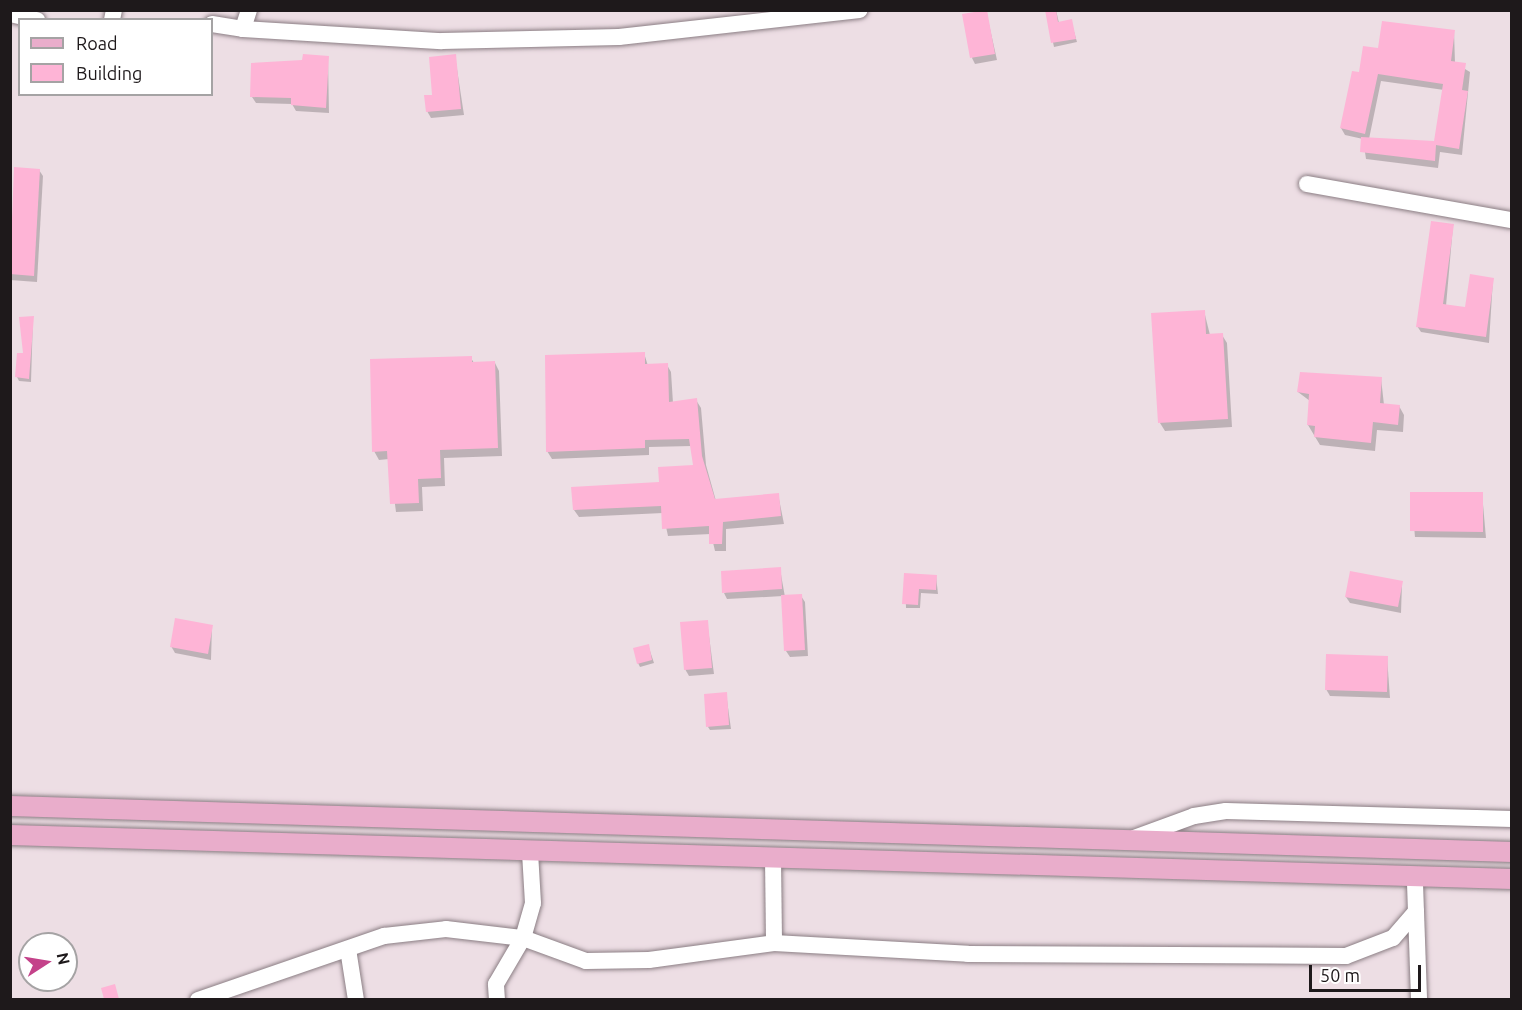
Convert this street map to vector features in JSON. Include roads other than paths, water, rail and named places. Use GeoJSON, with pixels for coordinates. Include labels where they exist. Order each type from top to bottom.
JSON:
{"type":"FeatureCollection","features":[{"type":"Feature","properties":{"kind":"main road"},"geometry":{"type":"LineString","coordinates":[[10,806],[1512,852]]}},
{"type":"Feature","properties":{"kind":"main road"},"geometry":{"type":"LineString","coordinates":[[10,835],[1512,879]]}},
{"type":"Feature","properties":{"kind":"street"},"geometry":{"type":"LineString","coordinates":[[243,29],[249,10]]}},
{"type":"Feature","properties":{"kind":"street"},"geometry":{"type":"LineString","coordinates":[[213,24],[243,29],[442,41],[620,37],[859,10]]}},
{"type":"Feature","properties":{"kind":"street"},"geometry":{"type":"LineString","coordinates":[[10,14],[28,18]]}},
{"type":"Feature","properties":{"kind":"street"},"geometry":{"type":"LineString","coordinates":[[1307,184],[1512,220]]}},
{"type":"Feature","properties":{"kind":"street"},"geometry":{"type":"LineString","coordinates":[[1131,840],[1194,816],[1226,811],[1512,819]]}},
{"type":"Feature","properties":{"kind":"street"},"geometry":{"type":"LineString","coordinates":[[497,999],[496,984],[523,938],[533,903],[530,852]]}},
{"type":"Feature","properties":{"kind":"street"},"geometry":{"type":"LineString","coordinates":[[774,859],[774,943]]}},
{"type":"Feature","properties":{"kind":"street"},"geometry":{"type":"LineString","coordinates":[[1415,876],[1419,999]]}},
{"type":"Feature","properties":{"kind":"street"},"geometry":{"type":"LineString","coordinates":[[198,999],[384,936],[446,928],[523,938],[586,961],[649,960],[774,943],[968,954],[1346,956],[1393,938],[1416,912]]}},
{"type":"Feature","properties":{"kind":"street"},"geometry":{"type":"LineString","coordinates":[[348,949],[356,999]]}}]}
